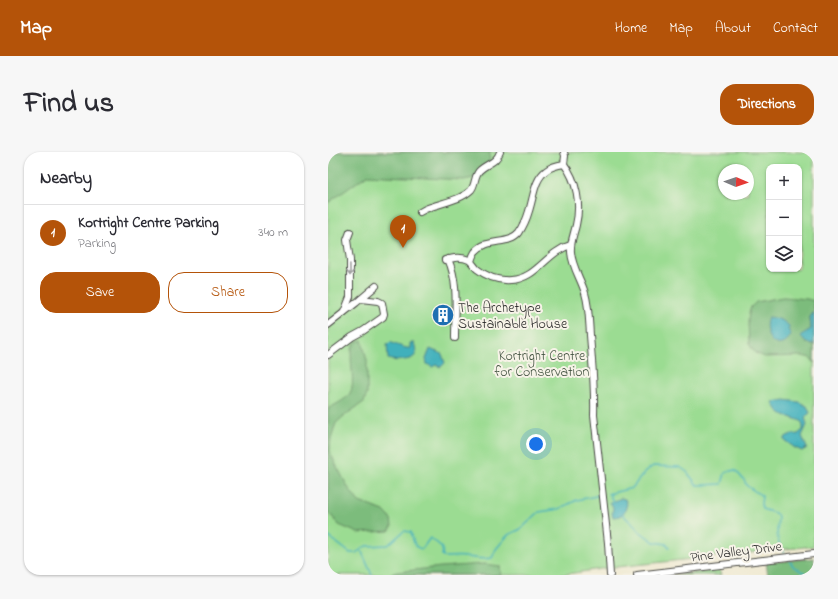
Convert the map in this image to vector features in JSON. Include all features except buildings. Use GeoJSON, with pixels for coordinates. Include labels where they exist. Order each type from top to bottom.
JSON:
{"type":"FeatureCollection","features":[{"type":"Feature","properties":{"kind":"street"},"geometry":{"type":"LineString","coordinates":[[420,212],[466,194],[472,188],[476,174],[497,159],[500,152]]}},
{"type":"Feature","properties":{"kind":"street"},"geometry":{"type":"LineString","coordinates":[[564,152],[564,164],[573,178],[577,194],[577,221],[571,245],[572,259],[585,292],[589,317],[593,368],[594,415],[610,575]]}},
{"type":"Feature","properties":{"kind":"street"},"geometry":{"type":"LineString","coordinates":[[471,261],[475,252],[484,245],[513,238],[518,233],[529,211],[535,187],[541,176],[547,169],[564,164]]}},
{"type":"Feature","properties":{"kind":"street"},"geometry":{"type":"LineString","coordinates":[[344,312],[350,297],[350,260],[347,240],[350,232]]}},
{"type":"Feature","properties":{"kind":"street"},"geometry":{"type":"LineString","coordinates":[[455,338],[456,293],[453,271],[446,259],[457,257],[465,258],[471,261],[475,267],[485,275],[496,279],[513,280],[528,276],[560,249],[571,245]]}},
{"type":"Feature","properties":{"kind":"street"},"geometry":{"type":"LineString","coordinates":[[328,325],[376,286]]}},
{"type":"Feature","properties":{"kind":"street"},"geometry":{"type":"LineString","coordinates":[[328,355],[383,317],[384,312],[382,303],[378,301],[360,299]]}},
{"type":"Feature","properties":{"kind":"street","name":"Pine Valley Drive"},"geometry":{"type":"LineString","coordinates":[[637,575],[814,554]]}},
{"type":"Feature","properties":{"kind":"green space","name":"Kortright Centre for Conservation"},"geometry":{"type":"Polygon","coordinates":[[[328,152],[814,152],[814,546],[607,568],[561,575],[328,575],[328,152]]]}},
{"type":"Feature","properties":{"kind":"green space"},"geometry":{"type":"Polygon","coordinates":[[[328,152],[490,152],[489,164],[483,176],[464,180],[367,175],[328,203],[328,152]]]}},
{"type":"Feature","properties":{"kind":"green space"},"geometry":{"type":"Polygon","coordinates":[[[783,297],[814,301],[814,313],[810,317],[811,329],[806,343],[814,344],[814,363],[811,358],[802,356],[765,357],[755,353],[749,344],[748,320],[750,308],[756,302],[783,297]]]}},
{"type":"Feature","properties":{"kind":"green space"},"geometry":{"type":"Polygon","coordinates":[[[362,340],[367,361],[367,394],[364,402],[336,423],[331,438],[330,451],[349,489],[359,502],[384,511],[391,519],[392,527],[389,531],[358,533],[339,525],[330,514],[328,514],[328,409],[349,395],[352,383],[352,349],[355,343],[362,340]]]}},
{"type":"Feature","properties":{"kind":"green space"},"geometry":{"type":"Polygon","coordinates":[[[814,558],[814,575],[768,575],[766,563],[814,558]]]}},
{"type":"Feature","properties":{"kind":"green space"},"geometry":{"type":"Polygon","coordinates":[[[484,564],[500,566],[501,575],[388,575],[397,572],[484,564]]]}},
{"type":"Feature","properties":{"kind":"green space"},"geometry":{"type":"Polygon","coordinates":[[[719,570],[721,575],[673,575],[719,570]]]}},
{"type":"Feature","properties":{"kind":"water"},"geometry":{"type":"Polygon","coordinates":[[[813,313],[814,344],[806,342],[801,335],[811,329],[810,317],[813,313]]]}},
{"type":"Feature","properties":{"kind":"water"},"geometry":{"type":"Polygon","coordinates":[[[768,317],[780,320],[790,327],[788,329],[791,335],[786,342],[776,344],[772,341],[766,324],[768,317]]]}},
{"type":"Feature","properties":{"kind":"water"},"geometry":{"type":"Polygon","coordinates":[[[390,342],[408,348],[410,348],[410,343],[414,343],[416,353],[413,357],[408,359],[388,359],[387,345],[390,342]]]}},
{"type":"Feature","properties":{"kind":"water"},"geometry":{"type":"Polygon","coordinates":[[[430,349],[442,354],[445,363],[441,367],[436,365],[432,367],[427,364],[426,359],[430,349]]]}},
{"type":"Feature","properties":{"kind":"water"},"geometry":{"type":"Polygon","coordinates":[[[785,400],[799,402],[807,406],[810,413],[805,417],[807,425],[802,436],[807,448],[802,451],[784,440],[784,438],[789,435],[798,434],[803,430],[801,421],[781,413],[775,407],[773,402],[785,400]]]}},
{"type":"Feature","properties":{"kind":"water"},"geometry":{"type":"Polygon","coordinates":[[[621,498],[625,499],[627,504],[623,514],[613,517],[613,508],[610,503],[621,498]]]}},
{"type":"Feature","properties":{"kind":"waterway"},"geometry":{"type":"LineString","coordinates":[[608,494],[632,488],[645,472],[653,466],[680,467],[687,472],[697,485],[722,484],[725,473],[734,470],[744,480],[747,486],[762,496],[762,509],[775,513],[778,517],[778,541],[785,554]]}},
{"type":"Feature","properties":{"kind":"waterway"},"geometry":{"type":"LineString","coordinates":[[610,493],[614,502]]}},
{"type":"Feature","properties":{"kind":"waterway"},"geometry":{"type":"LineString","coordinates":[[328,536],[350,553],[356,553],[366,546],[388,545],[404,531],[411,532],[415,545],[422,549],[430,538],[441,547],[443,552],[442,555],[444,557],[489,559],[492,558],[496,549],[508,535],[521,529],[539,512],[559,509],[577,500],[601,495]]}},
{"type":"Feature","properties":{"kind":"waterway"},"geometry":{"type":"LineString","coordinates":[[622,513],[639,531],[654,542],[667,544],[669,547]]}},
{"type":"Feature","properties":{"kind":"waterway"},"geometry":{"type":"LineString","coordinates":[[361,550],[372,575]]}},
{"type":"Feature","properties":{"kind":"waterway"},"geometry":{"type":"LineString","coordinates":[[790,561],[793,566],[808,575]]}},
{"type":"Feature","properties":{"kind":"place","name":"Kortright Centre Parking"},"geometry":{"type":"Point","coordinates":[403,248]}},
{"type":"Feature","properties":{"kind":"place","name":"The Archetype Sustainable House"},"geometry":{"type":"Point","coordinates":[443,315]}}]}
